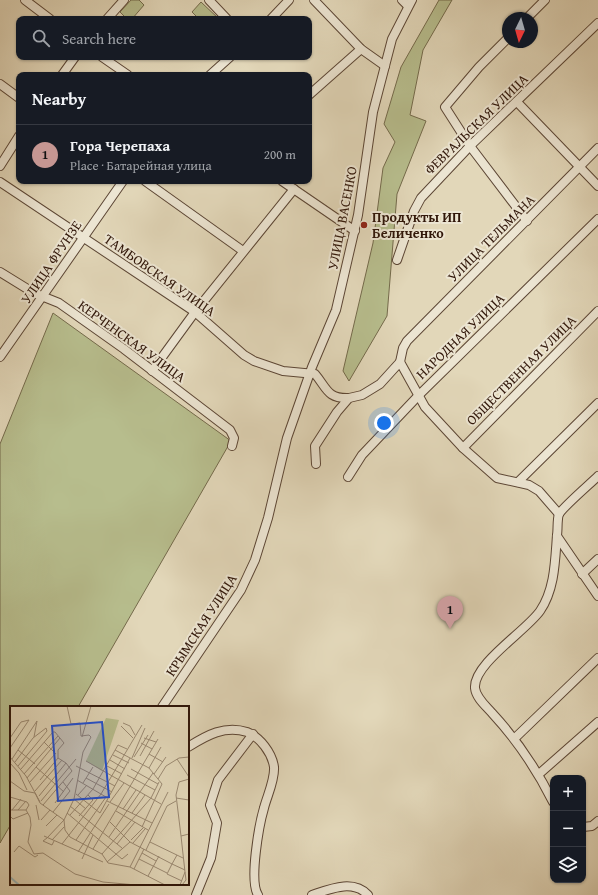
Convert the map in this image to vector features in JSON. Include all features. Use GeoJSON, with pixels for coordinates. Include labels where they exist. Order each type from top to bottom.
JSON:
{"type":"FeatureCollection","features":[{"type":"Feature","properties":{"kind":"street"},"geometry":{"type":"LineString","coordinates":[[25,0],[35,3],[47,16]]}},
{"type":"Feature","properties":{"kind":"street"},"geometry":{"type":"LineString","coordinates":[[110,16],[124,0]]}},
{"type":"Feature","properties":{"kind":"street"},"geometry":{"type":"LineString","coordinates":[[209,0],[224,16]]}},
{"type":"Feature","properties":{"kind":"street"},"geometry":{"type":"LineString","coordinates":[[274,16],[289,0]]}},
{"type":"Feature","properties":{"kind":"street"},"geometry":{"type":"LineString","coordinates":[[314,0],[361,48],[385,66]]}},
{"type":"Feature","properties":{"kind":"street"},"geometry":{"type":"LineString","coordinates":[[533,12],[546,0]]}},
{"type":"Feature","properties":{"kind":"street","name":"УЛИЦА ВАСЕНКО"},"geometry":{"type":"LineString","coordinates":[[287,438],[310,373],[336,310],[355,231],[373,112],[392,39],[408,2]]}},
{"type":"Feature","properties":{"kind":"street","name":"ФЕВРАЛЬСКАЯ УЛИЦА"},"geometry":{"type":"LineString","coordinates":[[397,260],[414,211],[421,198],[470,146],[518,102],[598,23]]}},
{"type":"Feature","properties":{"kind":"street"},"geometry":{"type":"LineString","coordinates":[[502,44],[479,67],[445,107],[470,146],[527,221]]}},
{"type":"Feature","properties":{"kind":"street"},"geometry":{"type":"LineString","coordinates":[[312,92],[361,48]]}},
{"type":"Feature","properties":{"kind":"street"},"geometry":{"type":"LineString","coordinates":[[64,72],[73,60]]}},
{"type":"Feature","properties":{"kind":"street"},"geometry":{"type":"LineString","coordinates":[[106,60],[124,72]]}},
{"type":"Feature","properties":{"kind":"street"},"geometry":{"type":"LineString","coordinates":[[213,72],[227,60]]}},
{"type":"Feature","properties":{"kind":"street"},"geometry":{"type":"LineString","coordinates":[[0,84],[16,96]]}},
{"type":"Feature","properties":{"kind":"street"},"geometry":{"type":"LineString","coordinates":[[518,102],[598,186]]}},
{"type":"Feature","properties":{"kind":"street"},"geometry":{"type":"LineString","coordinates":[[0,166],[16,141]]}},
{"type":"Feature","properties":{"kind":"street","name":"УЛИЦА ТЕЛЬМАНА"},"geometry":{"type":"LineString","coordinates":[[400,362],[403,348],[407,341],[598,148]]}},
{"type":"Feature","properties":{"kind":"street","name":"ТАМБОВСКАЯ УЛИЦА"},"geometry":{"type":"LineString","coordinates":[[0,182],[195,312],[244,355],[254,361],[287,372],[310,373]]}},
{"type":"Feature","properties":{"kind":"street","name":"УЛИЦА ФРУНЗЕ"},"geometry":{"type":"LineString","coordinates":[[0,357],[121,184]]}},
{"type":"Feature","properties":{"kind":"street"},"geometry":{"type":"LineString","coordinates":[[149,184],[242,251]]}},
{"type":"Feature","properties":{"kind":"street"},"geometry":{"type":"LineString","coordinates":[[286,184],[355,231]]}},
{"type":"Feature","properties":{"kind":"street"},"geometry":{"type":"LineString","coordinates":[[152,371],[242,251],[294,189]]}},
{"type":"Feature","properties":{"kind":"street","name":"НАРОДНАЯ УЛИЦА"},"geometry":{"type":"LineString","coordinates":[[348,477],[362,455],[419,395],[598,219]]}},
{"type":"Feature","properties":{"kind":"street","name":"КЕРЧЕНСКАЯ УЛИЦА"},"geometry":{"type":"LineString","coordinates":[[0,272],[34,293],[59,303],[124,349],[230,430],[234,438],[232,446]]}},
{"type":"Feature","properties":{"kind":"street","name":"ОБЩЕСТВЕННАЯ УЛИЦА"},"geometry":{"type":"LineString","coordinates":[[463,448],[598,311]]}},
{"type":"Feature","properties":{"kind":"street"},"geometry":{"type":"LineString","coordinates":[[310,373],[314,374],[324,388],[334,397],[349,398],[362,395],[380,384],[400,362],[425,407],[463,448],[497,478],[518,482],[539,491],[559,514]]}},
{"type":"Feature","properties":{"kind":"street"},"geometry":{"type":"LineString","coordinates":[[316,464],[315,446],[337,412],[349,398]]}},
{"type":"Feature","properties":{"kind":"street"},"geometry":{"type":"LineString","coordinates":[[518,482],[598,403]]}},
{"type":"Feature","properties":{"kind":"street","name":"КРЫМСКАЯ УЛИЦА"},"geometry":{"type":"LineString","coordinates":[[163,706],[241,590],[255,560],[268,518],[287,438]]}},
{"type":"Feature","properties":{"kind":"street"},"geometry":{"type":"LineString","coordinates":[[550,796],[539,774],[515,738],[481,701],[475,690],[475,683],[482,670],[501,647],[524,630],[540,611],[545,601],[553,576],[559,514],[598,476]]}},
{"type":"Feature","properties":{"kind":"street"},"geometry":{"type":"LineString","coordinates":[[557,536],[598,596]]}},
{"type":"Feature","properties":{"kind":"street"},"geometry":{"type":"LineString","coordinates":[[582,574],[598,559]]}},
{"type":"Feature","properties":{"kind":"street"},"geometry":{"type":"LineString","coordinates":[[515,738],[598,658]]}},
{"type":"Feature","properties":{"kind":"street"},"geometry":{"type":"LineString","coordinates":[[539,774],[598,722]]}},
{"type":"Feature","properties":{"kind":"street"},"geometry":{"type":"LineString","coordinates":[[189,746],[216,731],[237,729],[253,734],[262,743],[270,755],[274,767],[263,809],[254,866],[258,895]]}},
{"type":"Feature","properties":{"kind":"street"},"geometry":{"type":"LineString","coordinates":[[196,895],[211,858],[217,823],[210,805],[218,780],[253,734]]}},
{"type":"Feature","properties":{"kind":"street"},"geometry":{"type":"LineString","coordinates":[[586,827],[592,826],[598,821]]}},
{"type":"Feature","properties":{"kind":"street"},"geometry":{"type":"LineString","coordinates":[[312,895],[340,886],[354,887],[368,895]]}},
{"type":"Feature","properties":{"kind":"green space"},"geometry":{"type":"Polygon","coordinates":[[[131,0],[139,0],[144,5],[135,16],[124,16],[120,12],[131,0]]]}},
{"type":"Feature","properties":{"kind":"green space"},"geometry":{"type":"Polygon","coordinates":[[[439,0],[452,0],[423,50],[410,115],[426,121],[397,194],[387,316],[349,381],[343,371],[373,243],[383,168],[395,142],[384,124],[401,67],[439,0]]]}},
{"type":"Feature","properties":{"kind":"green space"},"geometry":{"type":"Polygon","coordinates":[[[201,2],[216,16],[196,16],[192,12],[201,2]]]}},
{"type":"Feature","properties":{"kind":"green space"},"geometry":{"type":"Polygon","coordinates":[[[53,313],[231,441],[79,706],[10,706],[10,826],[0,843],[0,444],[53,313]]]}},
{"type":"Feature","properties":{"kind":"place","name":"Продукты ИП Беличенко"},"geometry":{"type":"Point","coordinates":[364,225]}},
{"type":"Feature","properties":{"kind":"place","name":"Гора Черепаха"},"geometry":{"type":"Point","coordinates":[450,629]}}]}
